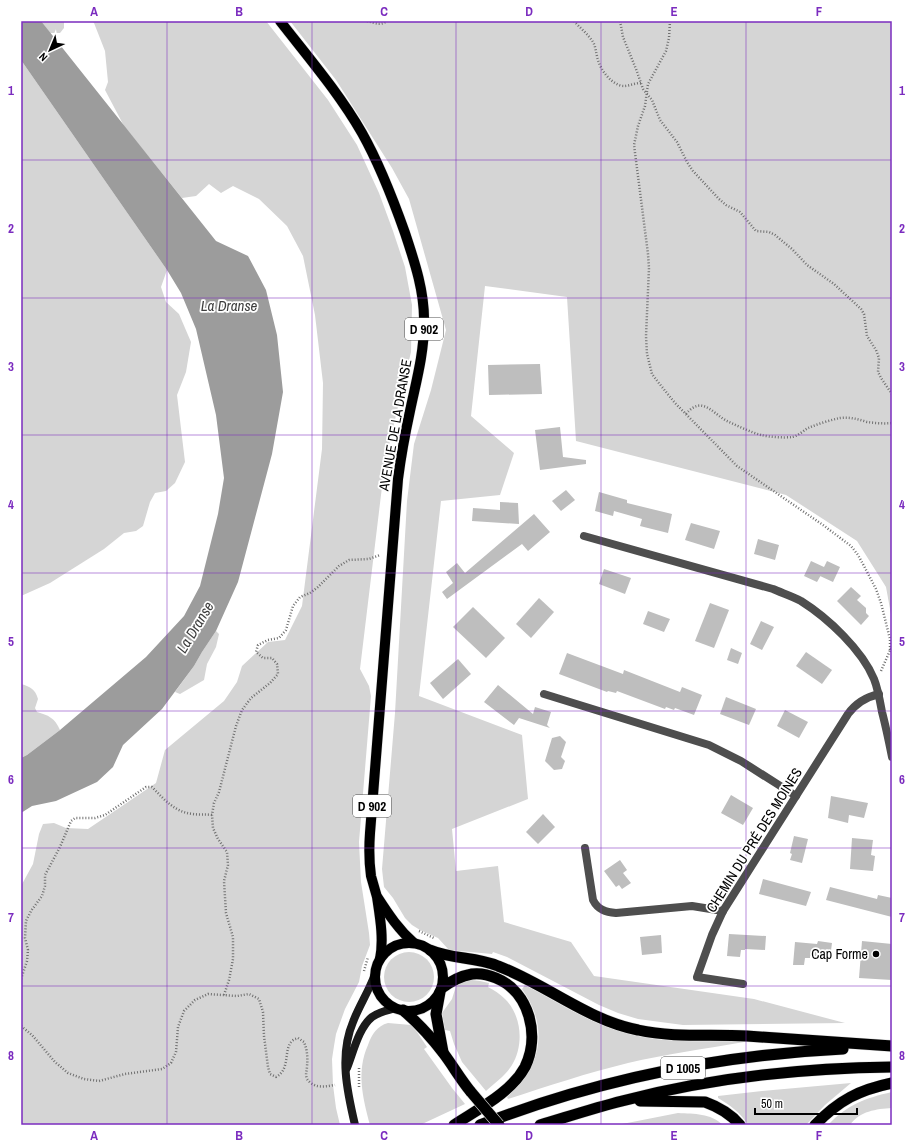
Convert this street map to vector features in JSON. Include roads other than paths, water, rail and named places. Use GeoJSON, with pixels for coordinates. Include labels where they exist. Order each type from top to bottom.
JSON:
{"type":"FeatureCollection","features":[{"type":"Feature","properties":{"kind":"highway"},"geometry":{"type":"LineString","coordinates":[[430,950],[444,954],[476,959],[497,965],[591,1014],[609,1022],[635,1030],[669,1035],[745,1036],[892,1046]]}},
{"type":"Feature","properties":{"kind":"highway"},"geometry":{"type":"LineString","coordinates":[[443,1053],[436,1014],[441,990],[455,979],[474,974],[483,974],[501,980],[522,1000],[532,1027],[532,1038],[528,1058],[519,1076],[500,1094],[454,1125]]}},
{"type":"Feature","properties":{"kind":"highway"},"geometry":{"type":"LineString","coordinates":[[399,1009],[417,1023],[443,1053],[471,1092],[499,1125]]}},
{"type":"Feature","properties":{"kind":"highway","name":"D 1005"},"geometry":{"type":"LineString","coordinates":[[480,1125],[572,1094],[613,1083],[696,1065],[781,1053],[892,1046]]}},
{"type":"Feature","properties":{"kind":"highway","name":"D 1005"},"geometry":{"type":"LineString","coordinates":[[540,1125],[621,1101],[693,1086],[757,1076],[830,1069],[892,1067]]}},
{"type":"Feature","properties":{"kind":"highway"},"geometry":{"type":"LineString","coordinates":[[815,1125],[849,1097],[860,1092],[892,1083]]}},
{"type":"Feature","properties":{"kind":"highway"},"geometry":{"type":"LineString","coordinates":[[621,1101],[705,1102],[724,1110],[740,1125]]}},
{"type":"Feature","properties":{"kind":"main road","name":"AVENUE DE LA DRANSE"},"geometry":{"type":"LineString","coordinates":[[280,21],[334,89],[362,133],[386,180],[400,217],[418,274],[424,307],[424,340],[406,429],[395,505],[370,838],[371,876],[376,895],[382,941],[380,959]]}},
{"type":"Feature","properties":{"kind":"main road","name":"AVENUE DE LA DRANSE"},"geometry":{"type":"LineString","coordinates":[[376,895],[394,923],[414,943]]}},
{"type":"Feature","properties":{"kind":"main road"},"geometry":{"type":"LineString","coordinates":[[346,1071],[359,1037],[367,1022],[372,1017],[378,1013],[399,1009],[414,1011],[424,1008],[433,1001],[441,990],[443,976],[441,964],[435,954],[430,950],[414,943],[403,943],[392,947],[384,954],[378,963],[370,987],[352,1023],[345,1051],[346,1071],[348,1093],[355,1125]]}},
{"type":"Feature","properties":{"kind":"main road"},"geometry":{"type":"LineString","coordinates":[[375,974],[376,985],[380,995],[387,1003],[399,1009]]}},
{"type":"Feature","properties":{"kind":"street"},"geometry":{"type":"LineString","coordinates":[[584,536],[773,590],[800,601],[824,618],[850,642],[868,667],[875,680],[892,757]]}},
{"type":"Feature","properties":{"kind":"street","name":"CHEMIN DU PRÉ DES MOINES"},"geometry":{"type":"LineString","coordinates":[[744,984],[697,977],[712,935],[723,912],[851,711],[861,701],[878,690]]}},
{"type":"Feature","properties":{"kind":"street"},"geometry":{"type":"LineString","coordinates":[[544,694],[709,745],[741,761],[796,796]]}},
{"type":"Feature","properties":{"kind":"street"},"geometry":{"type":"LineString","coordinates":[[585,848],[593,900],[595,905],[601,910],[616,913],[692,906],[723,912]]}},
{"type":"Feature","properties":{"kind":"water","name":"La Dranse"},"geometry":{"type":"Polygon","coordinates":[[[21,21],[41,21],[216,241],[248,256],[266,290],[277,335],[283,392],[272,454],[238,582],[216,631],[194,666],[162,709],[123,745],[113,767],[97,782],[56,801],[32,806],[21,813],[21,758],[60,730],[146,657],[184,616],[200,586],[218,514],[224,478],[216,415],[196,329],[181,293],[167,270],[21,60],[21,21]]]}},
{"type":"Feature","properties":{"kind":"place","name":"Cap Forme"},"geometry":{"type":"Point","coordinates":[876,954]}}]}
